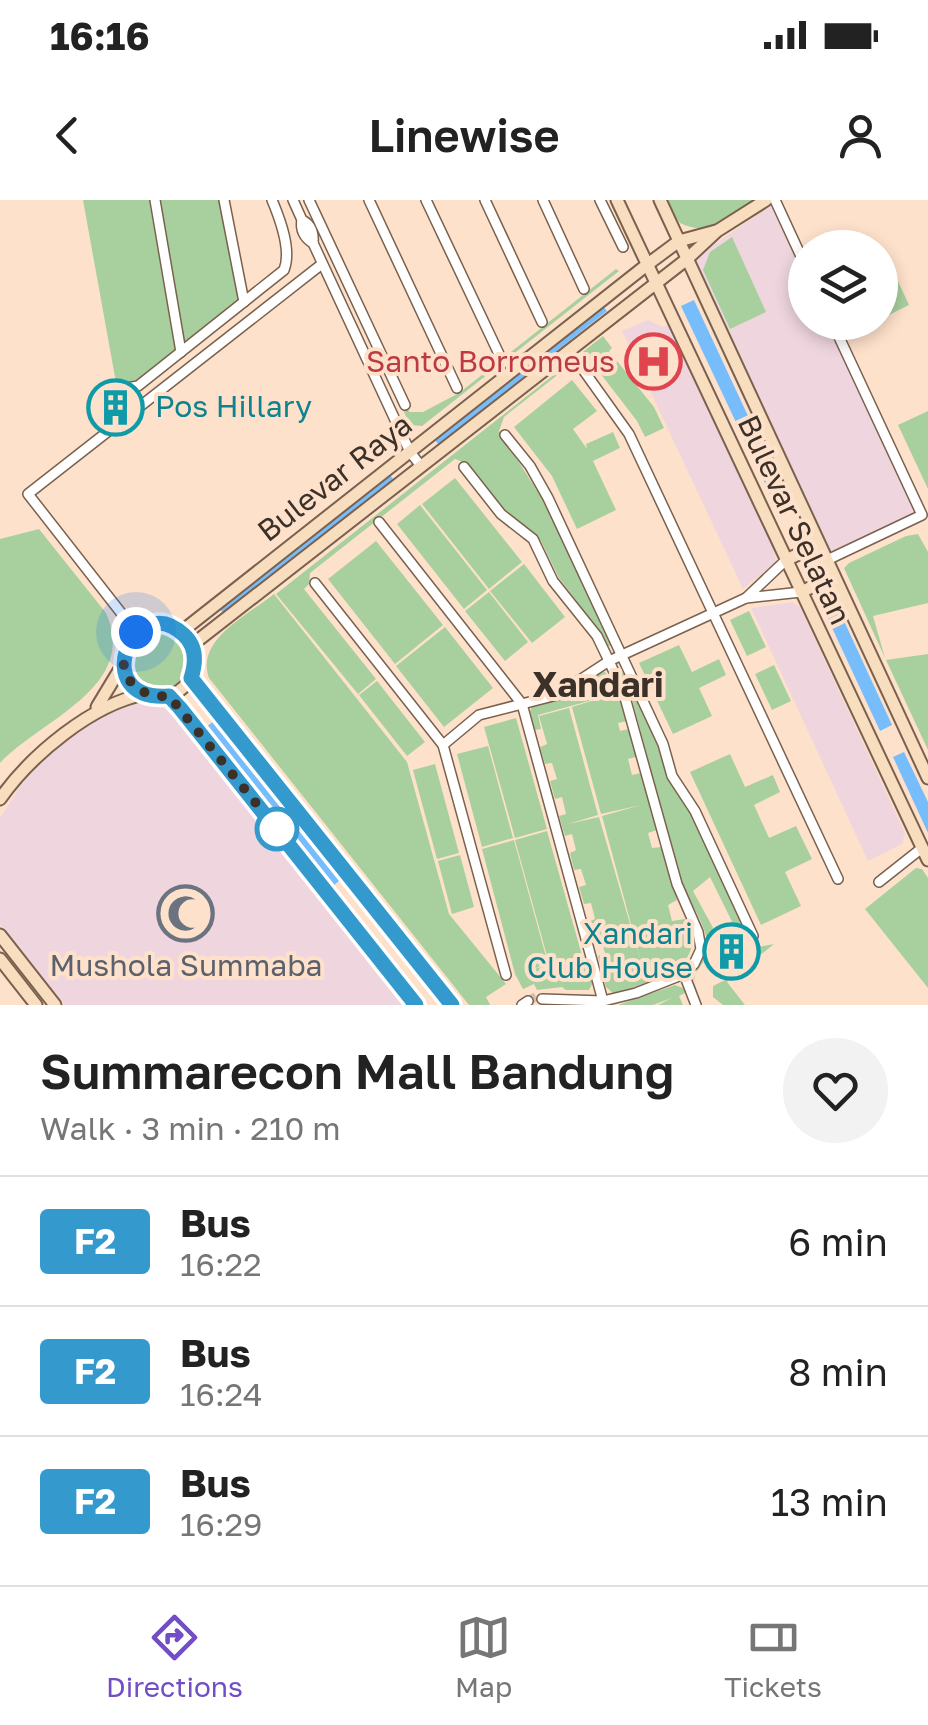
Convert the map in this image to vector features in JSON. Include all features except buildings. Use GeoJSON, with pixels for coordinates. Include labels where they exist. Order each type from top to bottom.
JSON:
{"type":"FeatureCollection","features":[{"type":"Feature","properties":{"kind":"street"},"geometry":{"type":"LineString","coordinates":[[154,200],[180,352]]}},
{"type":"Feature","properties":{"kind":"street"},"geometry":{"type":"LineString","coordinates":[[224,200],[244,302]]}},
{"type":"Feature","properties":{"kind":"street"},"geometry":{"type":"LineString","coordinates":[[109,391],[138,386],[284,270],[288,263],[280,218],[272,200]]}},
{"type":"Feature","properties":{"kind":"street"},"geometry":{"type":"LineString","coordinates":[[292,200],[410,452],[421,466]]}},
{"type":"Feature","properties":{"kind":"street"},"geometry":{"type":"LineString","coordinates":[[309,200],[405,406]]}},
{"type":"Feature","properties":{"kind":"street"},"geometry":{"type":"LineString","coordinates":[[369,200],[456,388]]}},
{"type":"Feature","properties":{"kind":"street"},"geometry":{"type":"LineString","coordinates":[[426,200],[499,354]]}},
{"type":"Feature","properties":{"kind":"street"},"geometry":{"type":"LineString","coordinates":[[486,200],[542,322]]}},
{"type":"Feature","properties":{"kind":"street"},"geometry":{"type":"LineString","coordinates":[[543,200],[584,289]]}},
{"type":"Feature","properties":{"kind":"street"},"geometry":{"type":"LineString","coordinates":[[600,200],[623,247]]}},
{"type":"Feature","properties":{"kind":"street","name":"Bulevar Selatan"},"geometry":{"type":"LineString","coordinates":[[617,200],[925,854]]}},
{"type":"Feature","properties":{"kind":"street","name":"Bulevar Selatan"},"geometry":{"type":"LineString","coordinates":[[660,200],[928,778]]}},
{"type":"Feature","properties":{"kind":"street","name":"Bulevar Raya"},"geometry":{"type":"LineString","coordinates":[[192,645],[687,259],[716,231],[766,200]]}},
{"type":"Feature","properties":{"kind":"street"},"geometry":{"type":"LineString","coordinates":[[775,200],[789,230]]}},
{"type":"Feature","properties":{"kind":"street","name":"Bulevar Raya"},"geometry":{"type":"LineString","coordinates":[[181,632],[648,264],[679,241],[716,231]]}},
{"type":"Feature","properties":{"kind":"street"},"geometry":{"type":"LineString","coordinates":[[136,632],[28,494],[322,264]]}},
{"type":"Feature","properties":{"kind":"street"},"geometry":{"type":"LineString","coordinates":[[826,562],[922,515],[840,340]]}},
{"type":"Feature","properties":{"kind":"street"},"geometry":{"type":"LineString","coordinates":[[584,371],[621,419],[838,880]]}},
{"type":"Feature","properties":{"kind":"street"},"geometry":{"type":"LineString","coordinates":[[506,434],[539,481],[663,744],[672,776],[695,810],[753,936]]}},
{"type":"Feature","properties":{"kind":"street"},"geometry":{"type":"LineString","coordinates":[[464,467],[501,514],[533,539],[554,580],[597,636],[610,661],[624,694],[677,884],[702,949],[684,974],[636,993],[587,1003],[556,1003],[540,997]]}},
{"type":"Feature","properties":{"kind":"street"},"geometry":{"type":"LineString","coordinates":[[379,522],[522,704],[603,1001]]}},
{"type":"Feature","properties":{"kind":"street"},"geometry":{"type":"LineString","coordinates":[[443,745],[479,715],[557,695],[610,661],[746,598],[786,560],[818,545]]}},
{"type":"Feature","properties":{"kind":"street"},"geometry":{"type":"LineString","coordinates":[[746,598],[801,592],[833,577]]}},
{"type":"Feature","properties":{"kind":"street"},"geometry":{"type":"LineString","coordinates":[[315,583],[443,745],[506,974]]}},
{"type":"Feature","properties":{"kind":"street"},"geometry":{"type":"LineString","coordinates":[[0,798],[25,767],[91,714],[122,699],[145,694],[169,696],[191,678],[195,656],[192,645],[181,632],[159,624],[136,632],[114,684],[91,714]]}},
{"type":"Feature","properties":{"kind":"street"},"geometry":{"type":"LineString","coordinates":[[124,664],[130,682],[145,694]]}},
{"type":"Feature","properties":{"kind":"street"},"geometry":{"type":"LineString","coordinates":[[191,678],[452,1005]]}},
{"type":"Feature","properties":{"kind":"street"},"geometry":{"type":"LineString","coordinates":[[169,696],[416,1005]]}},
{"type":"Feature","properties":{"kind":"street"},"geometry":{"type":"LineString","coordinates":[[879,882],[925,854]]}},
{"type":"Feature","properties":{"kind":"street"},"geometry":{"type":"LineString","coordinates":[[345,913],[364,897]]}},
{"type":"Feature","properties":{"kind":"street"},"geometry":{"type":"LineString","coordinates":[[0,935],[55,1005]]}},
{"type":"Feature","properties":{"kind":"street"},"geometry":{"type":"LineString","coordinates":[[1,961],[36,1005]]}},
{"type":"Feature","properties":{"kind":"street"},"geometry":{"type":"LineString","coordinates":[[684,974],[696,1005]]}},
{"type":"Feature","properties":{"kind":"shaded area"},"geometry":{"type":"Polygon","coordinates":[[[772,205],[788,238],[788,340],[835,340],[916,514],[827,558],[691,260],[772,205]]]}},
{"type":"Feature","properties":{"kind":"shaded area"},"geometry":{"type":"Polygon","coordinates":[[[648,320],[663,327],[669,324],[775,551],[776,562],[743,589],[622,331],[648,320]]]}},
{"type":"Feature","properties":{"kind":"shaded area"},"geometry":{"type":"Polygon","coordinates":[[[792,602],[800,607],[905,833],[902,844],[868,861],[751,608],[792,602]]]}},
{"type":"Feature","properties":{"kind":"shaded area"},"geometry":{"type":"Polygon","coordinates":[[[144,694],[171,701],[407,1005],[65,1005],[0,924],[0,818],[39,763],[97,718],[144,694]]]}},
{"type":"Feature","properties":{"kind":"green space"},"geometry":{"type":"Polygon","coordinates":[[[83,200],[149,200],[175,350],[136,381],[120,384],[115,377],[83,200]]]}},
{"type":"Feature","properties":{"kind":"green space"},"geometry":{"type":"Polygon","coordinates":[[[159,200],[220,200],[239,300],[184,344],[159,200]]]}},
{"type":"Feature","properties":{"kind":"green space"},"geometry":{"type":"Polygon","coordinates":[[[664,200],[754,200],[719,223],[701,228],[680,223],[664,200]]]}},
{"type":"Feature","properties":{"kind":"green space"},"geometry":{"type":"Polygon","coordinates":[[[732,237],[766,312],[730,329],[703,270],[710,252],[732,237]]]}},
{"type":"Feature","properties":{"kind":"green space"},"geometry":{"type":"Polygon","coordinates":[[[616,269],[619,271],[422,426],[410,425],[399,401],[410,412],[423,412],[459,393],[616,269]]]}},
{"type":"Feature","properties":{"kind":"green space"},"geometry":{"type":"Polygon","coordinates":[[[898,281],[909,305],[898,310],[898,281]]]}},
{"type":"Feature","properties":{"kind":"green space"},"geometry":{"type":"Polygon","coordinates":[[[603,336],[612,348],[609,351],[654,407],[664,428],[645,437],[593,364],[587,368],[577,364],[569,366],[504,417],[499,431],[543,500],[611,646],[559,578],[541,541],[505,511],[469,464],[455,459],[310,573],[304,589],[376,679],[358,694],[276,594],[603,336]]]}},
{"type":"Feature","properties":{"kind":"green space"},"geometry":{"type":"Polygon","coordinates":[[[572,380],[597,411],[573,429],[587,449],[586,444],[613,432],[620,448],[593,461],[616,510],[577,529],[552,476],[514,427],[572,380]]]}},
{"type":"Feature","properties":{"kind":"green space"},"geometry":{"type":"Polygon","coordinates":[[[928,411],[928,489],[898,425],[928,411]]]}},
{"type":"Feature","properties":{"kind":"green space"},"geometry":{"type":"Polygon","coordinates":[[[455,478],[522,562],[489,589],[422,504],[455,478]]]}},
{"type":"Feature","properties":{"kind":"green space"},"geometry":{"type":"Polygon","coordinates":[[[420,505],[487,590],[464,609],[397,524],[420,505]]]}},
{"type":"Feature","properties":{"kind":"green space"},"geometry":{"type":"Polygon","coordinates":[[[39,529],[106,613],[113,639],[109,662],[98,682],[81,700],[0,763],[0,539],[39,529]]]}},
{"type":"Feature","properties":{"kind":"green space"},"geometry":{"type":"Polygon","coordinates":[[[918,534],[928,552],[928,603],[873,616],[885,658],[844,568],[906,536],[918,534]]]}},
{"type":"Feature","properties":{"kind":"green space"},"geometry":{"type":"Polygon","coordinates":[[[376,541],[443,625],[395,664],[328,579],[376,541]]]}},
{"type":"Feature","properties":{"kind":"green space"},"geometry":{"type":"Polygon","coordinates":[[[524,564],[565,617],[532,643],[490,591],[524,564]]]}},
{"type":"Feature","properties":{"kind":"green space"},"geometry":{"type":"Polygon","coordinates":[[[489,592],[528,642],[505,661],[465,611],[489,592]]]}},
{"type":"Feature","properties":{"kind":"green space"},"geometry":{"type":"Polygon","coordinates":[[[274,594],[407,762],[449,914],[506,984],[486,997],[490,1005],[469,1005],[209,678],[207,664],[217,640],[274,594]]]}},
{"type":"Feature","properties":{"kind":"green space"},"geometry":{"type":"Polygon","coordinates":[[[749,611],[766,647],[747,656],[730,620],[749,611]]]}},
{"type":"Feature","properties":{"kind":"green space"},"geometry":{"type":"Polygon","coordinates":[[[445,627],[493,688],[444,727],[396,666],[445,627]]]}},
{"type":"Feature","properties":{"kind":"green space"},"geometry":{"type":"Polygon","coordinates":[[[159,631],[180,640],[189,661],[180,682],[159,691],[138,682],[129,661],[138,640],[159,631]]]}},
{"type":"Feature","properties":{"kind":"green space"},"geometry":{"type":"Polygon","coordinates":[[[679,645],[692,672],[719,659],[726,675],[699,688],[712,716],[673,734],[639,663],[679,645]]]}},
{"type":"Feature","properties":{"kind":"green space"},"geometry":{"type":"Polygon","coordinates":[[[928,654],[928,750],[886,660],[928,654]]]}},
{"type":"Feature","properties":{"kind":"green space"},"geometry":{"type":"Polygon","coordinates":[[[774,665],[791,701],[772,710],[755,674],[774,665]]]}},
{"type":"Feature","properties":{"kind":"green space"},"geometry":{"type":"Polygon","coordinates":[[[623,671],[658,746],[668,778],[690,813],[750,941],[758,947],[774,944],[727,982],[745,1005],[723,1005],[713,997],[713,986],[727,979],[724,971],[743,962],[738,950],[744,946],[710,877],[693,891],[717,935],[713,937],[717,947],[712,950],[717,959],[733,952],[737,959],[715,969],[706,958],[696,973],[706,952],[706,936],[681,879],[623,671]]]}},
{"type":"Feature","properties":{"kind":"green space"},"geometry":{"type":"Polygon","coordinates":[[[605,672],[619,695],[627,721],[618,723],[620,731],[629,729],[636,757],[628,759],[632,775],[641,773],[657,830],[648,833],[652,848],[661,847],[677,900],[668,905],[672,921],[685,919],[691,936],[691,950],[673,971],[613,993],[606,987],[598,956],[605,953],[600,938],[593,939],[588,922],[595,919],[591,903],[584,904],[579,887],[586,885],[581,869],[574,870],[570,853],[576,850],[572,834],[565,836],[559,816],[566,814],[562,797],[555,799],[550,781],[557,779],[552,763],[545,764],[540,747],[547,744],[539,716],[569,708],[598,815],[568,824],[599,817],[642,965],[602,816],[641,805],[601,814],[572,707],[611,695],[538,715],[541,729],[535,730],[530,711],[532,707],[564,698],[605,672]]]}},
{"type":"Feature","properties":{"kind":"green space"},"geometry":{"type":"Polygon","coordinates":[[[377,681],[425,742],[407,756],[359,695],[377,681]]]}},
{"type":"Feature","properties":{"kind":"green space"},"geometry":{"type":"Polygon","coordinates":[[[516,718],[547,829],[515,838],[484,727],[516,718]]]}},
{"type":"Feature","properties":{"kind":"green space"},"geometry":{"type":"Polygon","coordinates":[[[488,746],[513,838],[482,847],[457,754],[488,746]]]}},
{"type":"Feature","properties":{"kind":"green space"},"geometry":{"type":"Polygon","coordinates":[[[730,754],[745,787],[773,775],[780,792],[754,805],[769,838],[796,826],[812,859],[785,872],[801,906],[761,925],[690,772],[730,754]]]}},
{"type":"Feature","properties":{"kind":"green space"},"geometry":{"type":"Polygon","coordinates":[[[435,764],[459,853],[437,859],[413,770],[435,764]]]}},
{"type":"Feature","properties":{"kind":"green space"},"geometry":{"type":"Polygon","coordinates":[[[547,831],[583,959],[588,960],[593,982],[589,990],[537,990],[534,984],[523,989],[515,974],[482,849],[514,840],[548,964],[533,969],[548,966],[553,980],[569,975],[553,978],[515,840],[547,831]]]}},
{"type":"Feature","properties":{"kind":"green space"},"geometry":{"type":"Polygon","coordinates":[[[460,855],[474,907],[452,914],[438,861],[460,855]]]}},
{"type":"Feature","properties":{"kind":"green space"},"geometry":{"type":"Polygon","coordinates":[[[916,868],[922,869],[928,878],[928,988],[865,909],[916,868]]]}},
{"type":"Feature","properties":{"kind":"green space"},"geometry":{"type":"Polygon","coordinates":[[[675,985],[685,993],[679,996],[683,1005],[658,1005],[672,998],[653,1005],[618,1005],[675,985]]]}},
{"type":"Feature","properties":{"kind":"water"},"geometry":{"type":"Polygon","coordinates":[[[694,300],[789,504],[777,509],[681,306],[694,300]]]}},
{"type":"Feature","properties":{"kind":"water"},"geometry":{"type":"Polygon","coordinates":[[[602,305],[607,311],[439,445],[434,439],[602,305]]]}},
{"type":"Feature","properties":{"kind":"water"},"geometry":{"type":"Polygon","coordinates":[[[389,474],[394,480],[224,614],[219,608],[389,474]]]}},
{"type":"Feature","properties":{"kind":"water"},"geometry":{"type":"Polygon","coordinates":[[[833,597],[892,725],[880,731],[820,602],[833,597]]]}},
{"type":"Feature","properties":{"kind":"water"},"geometry":{"type":"Polygon","coordinates":[[[214,721],[340,880],[332,887],[206,727],[214,721]]]}},
{"type":"Feature","properties":{"kind":"water"},"geometry":{"type":"Polygon","coordinates":[[[904,752],[928,802],[928,833],[893,757],[904,752]]]}},
{"type":"Feature","properties":{"kind":"tunnel"},"geometry":{"type":"LineString","coordinates":[[118,390],[124,419]]}},
{"type":"Feature","properties":{"kind":"tunnel"},"geometry":{"type":"LineString","coordinates":[[109,391],[117,425]]}},
{"type":"Feature","properties":{"kind":"tunnel"},"geometry":{"type":"LineString","coordinates":[[528,1001],[539,995]]}},
{"type":"Feature","properties":{"kind":"bus line","name":"F2"},"geometry":{"type":"LineString","coordinates":[[416,1005],[180,708],[169,696],[145,694],[130,682],[124,652],[136,632],[159,624],[188,638],[195,656],[191,678],[452,1005]]}},
{"type":"Feature","properties":{"kind":"place","name":"Santo Borromeus"},"geometry":{"type":"Point","coordinates":[654,362]}},
{"type":"Feature","properties":{"kind":"place","name":"Pos Hillary"},"geometry":{"type":"Point","coordinates":[116,407]}},
{"type":"Feature","properties":{"kind":"place","name":"Mushola Summaba"},"geometry":{"type":"Point","coordinates":[186,914]}},
{"type":"Feature","properties":{"kind":"place","name":"Xandari Club House"},"geometry":{"type":"Point","coordinates":[732,951]}},
{"type":"Feature","properties":{"kind":"district","name":"Xandari"},"geometry":{"type":"Point","coordinates":[598,685]}},
{"type":"Feature","properties":{"kind":"route"},"geometry":{"type":"LineString","coordinates":[[136,632],[124,652],[130,682],[145,694],[169,696],[277,829]]}}]}
